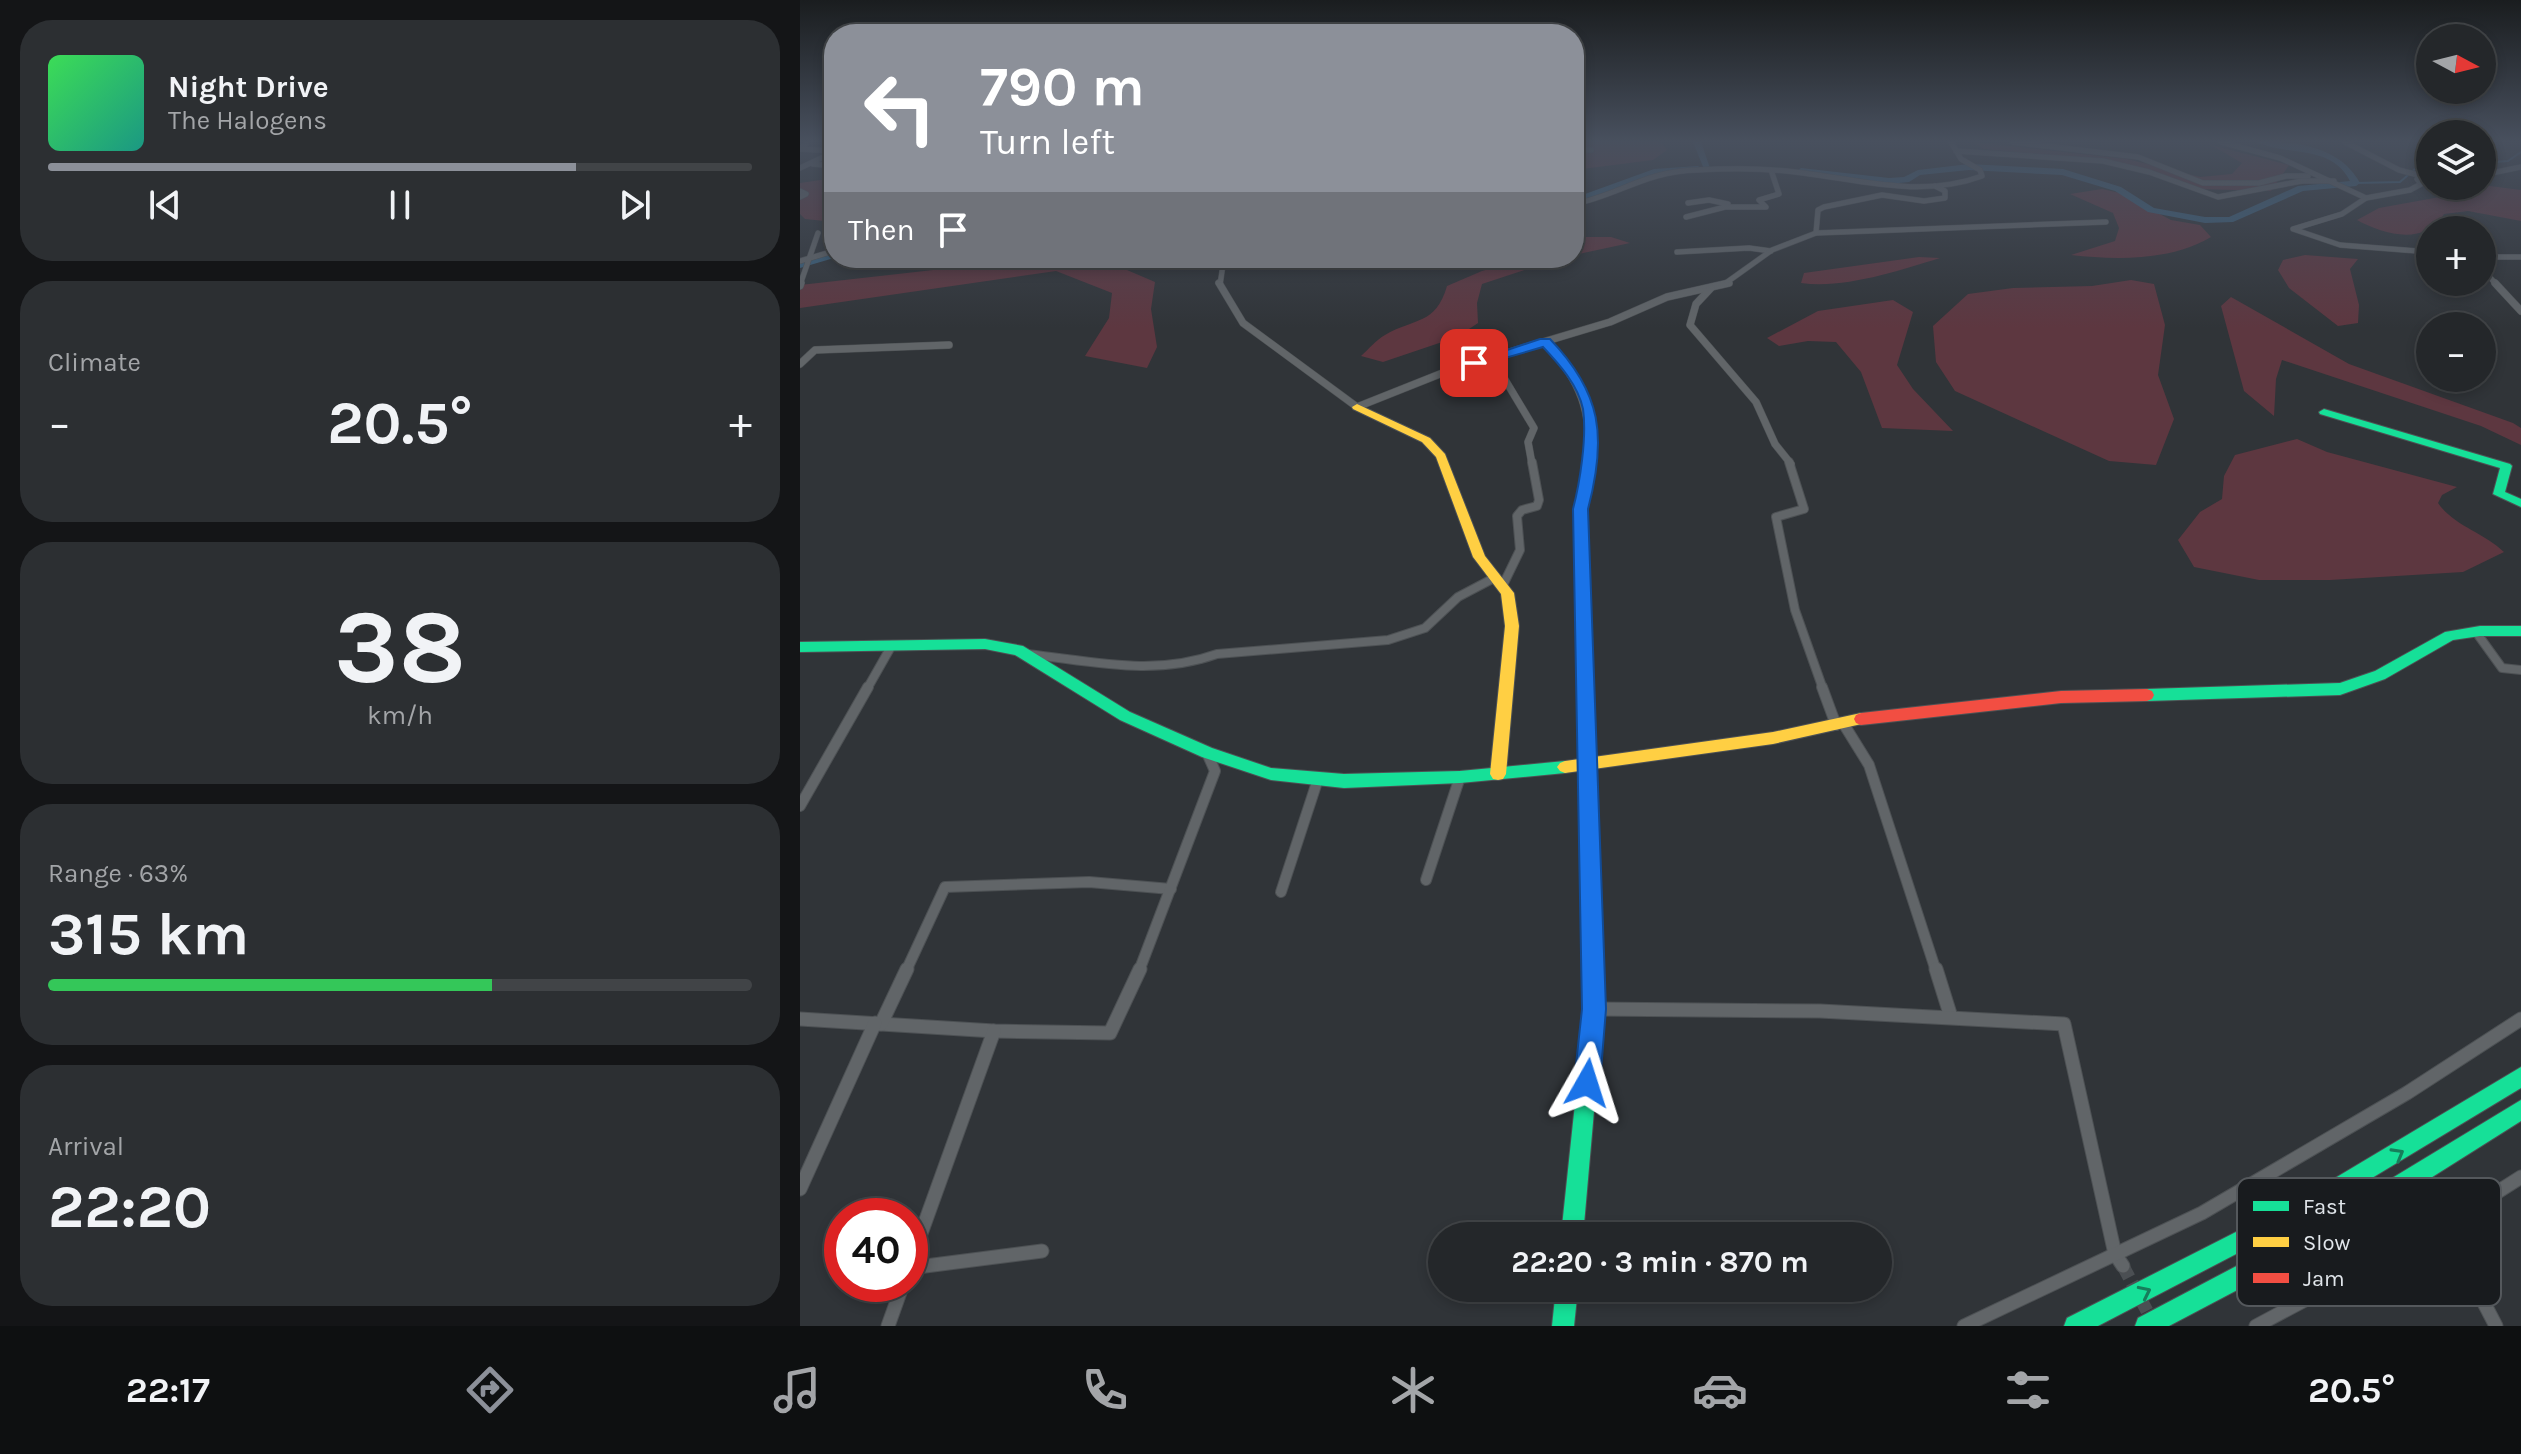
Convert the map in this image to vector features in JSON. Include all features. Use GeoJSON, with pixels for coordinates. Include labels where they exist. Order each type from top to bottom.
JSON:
{"type":"FeatureCollection","features":[{"type":"Feature","properties":{"kind":"main road"},"geometry":{"type":"LineString","coordinates":[[1357,407],[1426,440],[1441,456],[1479,557],[1500,581],[1512,626],[1498,774]]}},
{"type":"Feature","properties":{"kind":"main road"},"geometry":{"type":"LineString","coordinates":[[2324,412],[2506,466],[2499,494],[2521,503]]}},
{"type":"Feature","properties":{"kind":"main road"},"geometry":{"type":"LineString","coordinates":[[800,647],[994,644],[1027,654],[1125,716],[1207,753],[1253,770],[1318,779],[1460,777],[1587,765],[1773,738],[1881,715],[2061,697],[2340,689],[2381,676],[2443,638],[2476,632],[2521,631]]}},
{"type":"Feature","properties":{"kind":"main road"},"geometry":{"type":"LineString","coordinates":[[1573,1222],[1594,1009],[1587,765]]}},
{"type":"Feature","properties":{"kind":"main road"},"geometry":{"type":"LineString","coordinates":[[2356,1178],[2435,1133],[2521,1077]]}},
{"type":"Feature","properties":{"kind":"main road"},"geometry":{"type":"LineString","coordinates":[[2411,1178],[2521,1110]]}},
{"type":"Feature","properties":{"kind":"main road"},"geometry":{"type":"LineString","coordinates":[[2075,1326],[2237,1245]]}},
{"type":"Feature","properties":{"kind":"main road"},"geometry":{"type":"LineString","coordinates":[[2146,1326],[2237,1278]]}},
{"type":"Feature","properties":{"kind":"main road"},"geometry":{"type":"LineString","coordinates":[[1563,1326],[1566,1302]]}},
{"type":"Feature","properties":{"kind":"street"},"geometry":{"type":"LineString","coordinates":[[1730,204],[1766,207],[1763,204]]}},
{"type":"Feature","properties":{"kind":"street"},"geometry":{"type":"LineString","coordinates":[[1816,233],[1818,210],[1839,204]]}},
{"type":"Feature","properties":{"kind":"street"},"geometry":{"type":"LineString","coordinates":[[2357,204],[2342,214],[2294,226],[2293,229],[2340,245],[2416,251]]}},
{"type":"Feature","properties":{"kind":"street"},"geometry":{"type":"LineString","coordinates":[[1686,217],[1742,206]]}},
{"type":"Feature","properties":{"kind":"street"},"geometry":{"type":"LineString","coordinates":[[1222,268],[1219,284],[1231,309],[1243,323],[1357,407],[1492,358],[1619,319],[1667,297],[1736,280],[1771,251],[1816,233],[2106,222]]}},
{"type":"Feature","properties":{"kind":"street"},"geometry":{"type":"LineString","coordinates":[[800,286],[818,233]]}},
{"type":"Feature","properties":{"kind":"street"},"geometry":{"type":"LineString","coordinates":[[1677,252],[1749,248],[1771,251]]}},
{"type":"Feature","properties":{"kind":"street"},"geometry":{"type":"LineString","coordinates":[[2496,257],[2521,257]]}},
{"type":"Feature","properties":{"kind":"street"},"geometry":{"type":"LineString","coordinates":[[2496,284],[2521,311]]}},
{"type":"Feature","properties":{"kind":"street"},"geometry":{"type":"LineString","coordinates":[[1711,288],[1703,293],[1690,325],[1756,402],[1775,444],[1792,465],[1804,509],[1776,517],[1776,524],[1806,648],[1840,724],[1869,765],[1951,1017]]}},
{"type":"Feature","properties":{"kind":"street"},"geometry":{"type":"LineString","coordinates":[[1545,342],[1572,370],[1590,409],[1588,483],[1580,509],[1587,765]]}},
{"type":"Feature","properties":{"kind":"street"},"geometry":{"type":"LineString","coordinates":[[800,351],[949,345]]}},
{"type":"Feature","properties":{"kind":"street"},"geometry":{"type":"LineString","coordinates":[[800,364],[815,350]]}},
{"type":"Feature","properties":{"kind":"street"},"geometry":{"type":"LineString","coordinates":[[1027,654],[1145,670],[1198,662],[1217,654],[1388,640],[1425,628],[1458,597],[1500,581],[1520,550],[1517,516],[1522,510],[1537,506],[1539,500],[1528,442],[1534,428],[1492,358]]}},
{"type":"Feature","properties":{"kind":"street"},"geometry":{"type":"LineString","coordinates":[[2476,632],[2502,668],[2521,670]]}},
{"type":"Feature","properties":{"kind":"street"},"geometry":{"type":"LineString","coordinates":[[800,806],[892,645]]}},
{"type":"Feature","properties":{"kind":"street"},"geometry":{"type":"LineString","coordinates":[[800,1019],[994,1031],[1110,1033],[1139,971],[1215,771],[1207,753]]}},
{"type":"Feature","properties":{"kind":"street"},"geometry":{"type":"LineString","coordinates":[[1426,880],[1460,777]]}},
{"type":"Feature","properties":{"kind":"street"},"geometry":{"type":"LineString","coordinates":[[1281,892],[1318,779]]}},
{"type":"Feature","properties":{"kind":"street"},"geometry":{"type":"LineString","coordinates":[[800,1189],[945,887],[1089,882],[1171,889]]}},
{"type":"Feature","properties":{"kind":"street"},"geometry":{"type":"LineString","coordinates":[[1594,1009],[1820,1011],[2064,1024],[2119,1260]]}},
{"type":"Feature","properties":{"kind":"street"},"geometry":{"type":"LineString","coordinates":[[2262,1178],[2407,1093],[2521,1019]]}},
{"type":"Feature","properties":{"kind":"street"},"geometry":{"type":"LineString","coordinates":[[928,1216],[994,1031]]}},
{"type":"Feature","properties":{"kind":"street"},"geometry":{"type":"LineString","coordinates":[[2501,1190],[2521,1177]]}},
{"type":"Feature","properties":{"kind":"street"},"geometry":{"type":"LineString","coordinates":[[1964,1326],[2119,1260],[2237,1193]]}},
{"type":"Feature","properties":{"kind":"street"},"geometry":{"type":"LineString","coordinates":[[928,1264],[1042,1251]]}},
{"type":"Feature","properties":{"kind":"street"},"geometry":{"type":"LineString","coordinates":[[888,1326],[897,1302]]}},
{"type":"Feature","properties":{"kind":"street"},"geometry":{"type":"LineString","coordinates":[[2256,1326],[2294,1306]]}},
{"type":"Feature","properties":{"kind":"street"},"geometry":{"type":"LineString","coordinates":[[2486,1306],[2496,1326]]}},
{"type":"Feature","properties":{"kind":"shaded area"},"geometry":{"type":"Polygon","coordinates":[[[800,204],[824,204],[824,221],[805,219],[800,214],[800,204]]]}},
{"type":"Feature","properties":{"kind":"shaded area"},"geometry":{"type":"Polygon","coordinates":[[[2092,204],[2141,204],[2171,220],[2200,225],[2211,237],[2161,255],[2106,258],[2071,255],[2115,241],[2119,228],[2113,213],[2092,204]]]}},
{"type":"Feature","properties":{"kind":"shaded area"},"geometry":{"type":"Polygon","coordinates":[[[2402,204],[2521,204],[2521,221],[2468,211],[2442,216],[2416,216],[2415,234],[2391,233],[2357,220],[2379,208],[2402,204]]]}},
{"type":"Feature","properties":{"kind":"shaded area"},"geometry":{"type":"Polygon","coordinates":[[[1584,237],[1611,237],[1630,243],[1584,253],[1584,237]]]}},
{"type":"Feature","properties":{"kind":"shaded area"},"geometry":{"type":"Polygon","coordinates":[[[2305,255],[2358,259],[2350,269],[2359,305],[2358,323],[2338,326],[2289,288],[2278,270],[2283,260],[2305,255]]]}},
{"type":"Feature","properties":{"kind":"shaded area"},"geometry":{"type":"Polygon","coordinates":[[[1919,257],[1940,258],[1853,281],[1801,283],[1804,273],[1919,257]]]}},
{"type":"Feature","properties":{"kind":"shaded area"},"geometry":{"type":"Polygon","coordinates":[[[951,268],[1122,268],[1155,282],[1151,309],[1157,347],[1147,368],[1085,356],[1109,318],[1112,293],[1056,271],[800,308],[800,285],[951,268]]]}},
{"type":"Feature","properties":{"kind":"shaded area"},"geometry":{"type":"Polygon","coordinates":[[[1531,268],[1482,284],[1477,303],[1478,323],[1457,337],[1383,362],[1361,356],[1385,335],[1430,314],[1437,308],[1447,286],[1482,271],[1531,268]]]}},
{"type":"Feature","properties":{"kind":"shaded area"},"geometry":{"type":"Polygon","coordinates":[[[2131,280],[2154,284],[2165,325],[2158,375],[2174,419],[2156,465],[2109,461],[1955,391],[1936,362],[1933,326],[1968,294],[2013,288],[2092,286],[2131,280]]]}},
{"type":"Feature","properties":{"kind":"shaded area"},"geometry":{"type":"Polygon","coordinates":[[[2231,297],[2349,364],[2416,388],[2416,392],[2427,392],[2513,423],[2521,428],[2521,445],[2481,426],[2282,360],[2276,379],[2274,416],[2244,391],[2221,306],[2231,297]]]}},
{"type":"Feature","properties":{"kind":"shaded area"},"geometry":{"type":"Polygon","coordinates":[[[1893,300],[1913,312],[1897,365],[1913,389],[1953,431],[1882,428],[1861,372],[1836,342],[1808,341],[1779,346],[1767,338],[1818,311],[1893,300]]]}},
{"type":"Feature","properties":{"kind":"shaded area"},"geometry":{"type":"Polygon","coordinates":[[[2297,439],[2327,452],[2457,487],[2442,495],[2438,503],[2452,518],[2504,552],[2463,572],[2330,580],[2259,580],[2194,567],[2178,540],[2200,512],[2222,499],[2224,476],[2235,455],[2297,439]]]}},
{"type":"Feature","properties":{"kind":"waterway"},"geometry":{"type":"LineString","coordinates":[[2141,204],[2151,210],[2205,220],[2230,220],[2266,204]]}},
{"type":"Feature","properties":{"kind":"waterway"},"geometry":{"type":"LineString","coordinates":[[800,265],[824,258]]}},
{"type":"Feature","properties":{"kind":"tunnel"},"geometry":{"type":"LineString","coordinates":[[2123,1266],[2155,1326]]}},
{"type":"Feature","properties":{"kind":"traffic: fast"},"geometry":{"type":"LineString","coordinates":[[2324,412],[2506,466],[2499,494],[2521,503]]}},
{"type":"Feature","properties":{"kind":"traffic: fast"},"geometry":{"type":"LineString","coordinates":[[2147,695],[2340,689],[2380,675],[2450,636],[2480,631],[2521,631]]}},
{"type":"Feature","properties":{"kind":"traffic: fast"},"geometry":{"type":"LineString","coordinates":[[800,647],[985,644],[1018,650],[1125,716],[1207,753],[1271,774],[1344,781],[1460,777],[1565,767]]}},
{"type":"Feature","properties":{"kind":"traffic: fast"},"geometry":{"type":"LineString","coordinates":[[1573,1222],[1594,1009],[1590,874]]}},
{"type":"Feature","properties":{"kind":"traffic: fast"},"geometry":{"type":"LineString","coordinates":[[2353,1178],[2521,1077]]}},
{"type":"Feature","properties":{"kind":"traffic: fast"},"geometry":{"type":"LineString","coordinates":[[2411,1178],[2521,1110]]}},
{"type":"Feature","properties":{"kind":"traffic: fast"},"geometry":{"type":"LineString","coordinates":[[2075,1326],[2237,1243]]}},
{"type":"Feature","properties":{"kind":"traffic: fast"},"geometry":{"type":"LineString","coordinates":[[2146,1326],[2237,1278]]}},
{"type":"Feature","properties":{"kind":"traffic: fast"},"geometry":{"type":"LineString","coordinates":[[1563,1326],[1566,1302]]}},
{"type":"Feature","properties":{"kind":"traffic: slow"},"geometry":{"type":"LineString","coordinates":[[1357,407],[1426,440],[1441,456],[1479,557],[1507,593],[1512,626],[1498,774]]}},
{"type":"Feature","properties":{"kind":"traffic: slow"},"geometry":{"type":"LineString","coordinates":[[1565,767],[1773,738],[1861,719]]}},
{"type":"Feature","properties":{"kind":"traffic: jam"},"geometry":{"type":"LineString","coordinates":[[1861,719],[2061,697],[2147,695]]}},
{"type":"Feature","properties":{"kind":"traffic: jam"},"geometry":{"type":"LineString","coordinates":[[1587,765],[1590,874]]}},
{"type":"Feature","properties":{"kind":"route"},"geometry":{"type":"LineString","coordinates":[[1474,363],[1545,342],[1566,361],[1590,409],[1588,483],[1580,509],[1581,601],[1588,688],[1587,765],[1594,1009],[1587,1083]]}}]}
